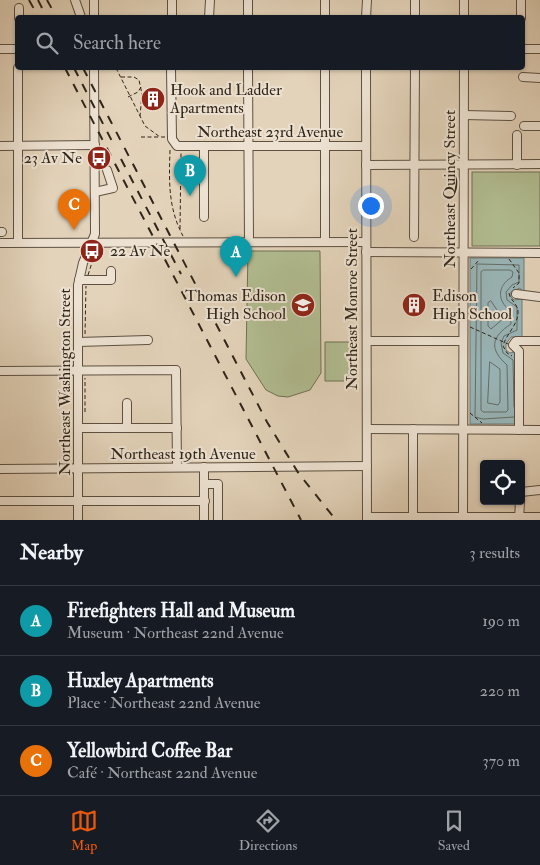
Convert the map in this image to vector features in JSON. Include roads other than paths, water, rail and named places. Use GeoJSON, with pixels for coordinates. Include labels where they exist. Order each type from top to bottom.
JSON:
{"type":"FeatureCollection","features":[{"type":"Feature","properties":{"kind":"street"},"geometry":{"type":"LineString","coordinates":[[75,0],[80,15]]}},
{"type":"Feature","properties":{"kind":"street"},"geometry":{"type":"LineString","coordinates":[[94,0],[94,15]]}},
{"type":"Feature","properties":{"kind":"street"},"geometry":{"type":"LineString","coordinates":[[172,0],[172,15]]}},
{"type":"Feature","properties":{"kind":"street"},"geometry":{"type":"LineString","coordinates":[[210,0],[210,15]]}},
{"type":"Feature","properties":{"kind":"street"},"geometry":{"type":"LineString","coordinates":[[248,0],[248,15]]}},
{"type":"Feature","properties":{"kind":"street"},"geometry":{"type":"LineString","coordinates":[[325,0],[325,15]]}},
{"type":"Feature","properties":{"kind":"street"},"geometry":{"type":"LineString","coordinates":[[366,0],[366,15]]}},
{"type":"Feature","properties":{"kind":"street"},"geometry":{"type":"LineString","coordinates":[[415,0],[415,15]]}},
{"type":"Feature","properties":{"kind":"street"},"geometry":{"type":"LineString","coordinates":[[464,0],[464,15]]}},
{"type":"Feature","properties":{"kind":"street"},"geometry":{"type":"LineString","coordinates":[[521,0],[521,15]]}},
{"type":"Feature","properties":{"kind":"street"},"geometry":{"type":"LineString","coordinates":[[19,8],[19,15]]}},
{"type":"Feature","properties":{"kind":"street"},"geometry":{"type":"LineString","coordinates":[[0,49],[15,49]]}},
{"type":"Feature","properties":{"kind":"street"},"geometry":{"type":"LineString","coordinates":[[525,49],[540,49]]}},
{"type":"Feature","properties":{"kind":"street"},"geometry":{"type":"LineString","coordinates":[[18,70],[18,242]]}},
{"type":"Feature","properties":{"kind":"street","name":"Northeast Washington Street"},"geometry":{"type":"LineString","coordinates":[[78,520],[82,280],[94,245],[95,234],[94,70]]}},
{"type":"Feature","properties":{"kind":"street","name":"Northeast 23rd Avenue"},"geometry":{"type":"LineString","coordinates":[[171,70],[172,147],[366,146]]}},
{"type":"Feature","properties":{"kind":"street"},"geometry":{"type":"LineString","coordinates":[[248,70],[249,242]]}},
{"type":"Feature","properties":{"kind":"street"},"geometry":{"type":"LineString","coordinates":[[324,70],[325,242]]}},
{"type":"Feature","properties":{"kind":"street","name":"Northeast Monroe Street"},"geometry":{"type":"LineString","coordinates":[[366,70],[367,519]]}},
{"type":"Feature","properties":{"kind":"street"},"geometry":{"type":"LineString","coordinates":[[414,237],[415,70]]}},
{"type":"Feature","properties":{"kind":"street","name":"Northeast Quincy Street"},"geometry":{"type":"LineString","coordinates":[[463,519],[464,70]]}},
{"type":"Feature","properties":{"kind":"street"},"geometry":{"type":"LineString","coordinates":[[523,77],[540,78]]}},
{"type":"Feature","properties":{"kind":"street"},"geometry":{"type":"LineString","coordinates":[[464,115],[511,116]]}},
{"type":"Feature","properties":{"kind":"street"},"geometry":{"type":"LineString","coordinates":[[524,126],[540,126]]}},
{"type":"Feature","properties":{"kind":"street"},"geometry":{"type":"LineString","coordinates":[[517,135],[517,165]]}},
{"type":"Feature","properties":{"kind":"street"},"geometry":{"type":"LineString","coordinates":[[0,146],[94,145]]}},
{"type":"Feature","properties":{"kind":"street"},"geometry":{"type":"LineString","coordinates":[[204,146],[204,217]]}},
{"type":"Feature","properties":{"kind":"street"},"geometry":{"type":"LineString","coordinates":[[366,165],[540,164]]}},
{"type":"Feature","properties":{"kind":"street"},"geometry":{"type":"LineString","coordinates":[[95,192],[113,188],[107,170]]}},
{"type":"Feature","properties":{"kind":"street"},"geometry":{"type":"LineString","coordinates":[[0,243],[94,245],[366,242]]}},
{"type":"Feature","properties":{"kind":"street"},"geometry":{"type":"LineString","coordinates":[[366,252],[540,252]]}},
{"type":"Feature","properties":{"kind":"street"},"geometry":{"type":"LineString","coordinates":[[82,280],[111,280],[111,271]]}},
{"type":"Feature","properties":{"kind":"street"},"geometry":{"type":"LineString","coordinates":[[516,294],[540,297]]}},
{"type":"Feature","properties":{"kind":"street"},"geometry":{"type":"LineString","coordinates":[[82,342],[148,340]]}},
{"type":"Feature","properties":{"kind":"street"},"geometry":{"type":"LineString","coordinates":[[367,341],[463,341]]}},
{"type":"Feature","properties":{"kind":"street"},"geometry":{"type":"LineString","coordinates":[[519,430],[519,351],[513,345],[516,341],[540,341]]}},
{"type":"Feature","properties":{"kind":"street"},"geometry":{"type":"LineString","coordinates":[[0,371],[176,370],[177,467]]}},
{"type":"Feature","properties":{"kind":"street"},"geometry":{"type":"LineString","coordinates":[[127,403],[127,428]]}},
{"type":"Feature","properties":{"kind":"street"},"geometry":{"type":"LineString","coordinates":[[79,428],[177,428]]}},
{"type":"Feature","properties":{"kind":"street"},"geometry":{"type":"LineString","coordinates":[[367,429],[540,430]]}},
{"type":"Feature","properties":{"kind":"street"},"geometry":{"type":"LineString","coordinates":[[413,429],[415,518]]}},
{"type":"Feature","properties":{"kind":"street","name":"Northeast 19th Avenue"},"geometry":{"type":"LineString","coordinates":[[0,469],[367,466]]}},
{"type":"Feature","properties":{"kind":"street"},"geometry":{"type":"LineString","coordinates":[[204,467],[204,520]]}},
{"type":"Feature","properties":{"kind":"street"},"geometry":{"type":"LineString","coordinates":[[204,484],[218,484],[218,520]]}},
{"type":"Feature","properties":{"kind":"street"},"geometry":{"type":"LineString","coordinates":[[525,492],[540,490]]}},
{"type":"Feature","properties":{"kind":"street"},"geometry":{"type":"LineString","coordinates":[[0,501],[205,501]]}},
{"type":"Feature","properties":{"kind":"street"},"geometry":{"type":"LineString","coordinates":[[519,519],[520,505]]}},
{"type":"Feature","properties":{"kind":"street"},"geometry":{"type":"LineString","coordinates":[[367,519],[519,519],[540,517]]}},
{"type":"Feature","properties":{"kind":"water"},"geometry":{"type":"Polygon","coordinates":[[[470,258],[524,258],[524,294],[520,288],[511,292],[511,297],[514,300],[522,299],[522,337],[511,337],[506,344],[506,350],[510,353],[518,351],[519,424],[470,424],[470,258]]]}},
{"type":"Feature","properties":{"kind":"railway"},"geometry":{"type":"LineString","coordinates":[[29,0],[37,15]]}},
{"type":"Feature","properties":{"kind":"railway"},"geometry":{"type":"LineString","coordinates":[[38,0],[46,15]]}},
{"type":"Feature","properties":{"kind":"railway"},"geometry":{"type":"LineString","coordinates":[[47,0],[55,15]]}},
{"type":"Feature","properties":{"kind":"railway"},"geometry":{"type":"LineString","coordinates":[[66,70],[301,520]]}},
{"type":"Feature","properties":{"kind":"railway"},"geometry":{"type":"LineString","coordinates":[[75,70],[113,143]]}},
{"type":"Feature","properties":{"kind":"railway"},"geometry":{"type":"LineString","coordinates":[[84,70],[267,422],[299,474],[336,520]]}},
{"type":"Feature","properties":{"kind":"railway"},"geometry":{"type":"LineString","coordinates":[[121,159],[181,274]]}},
{"type":"Feature","properties":{"kind":"place","name":"Hook and Ladder Apartments"},"geometry":{"type":"Point","coordinates":[153,99]}},
{"type":"Feature","properties":{"kind":"place","name":"23 Av Ne"},"geometry":{"type":"Point","coordinates":[99,158]}},
{"type":"Feature","properties":{"kind":"place","name":"Huxley Apartments"},"geometry":{"type":"Point","coordinates":[190,196]}},
{"type":"Feature","properties":{"kind":"place","name":"Yellowbird Coffee Bar"},"geometry":{"type":"Point","coordinates":[74,230]}},
{"type":"Feature","properties":{"kind":"place","name":"22 Av Ne"},"geometry":{"type":"Point","coordinates":[92,251]}},
{"type":"Feature","properties":{"kind":"place","name":"Firefighters Hall and Museum"},"geometry":{"type":"Point","coordinates":[236,277]}},
{"type":"Feature","properties":{"kind":"place","name":"Thomas Edison High School"},"geometry":{"type":"Point","coordinates":[303,305]}},
{"type":"Feature","properties":{"kind":"place","name":"Edison High School"},"geometry":{"type":"Point","coordinates":[414,305]}}]}
